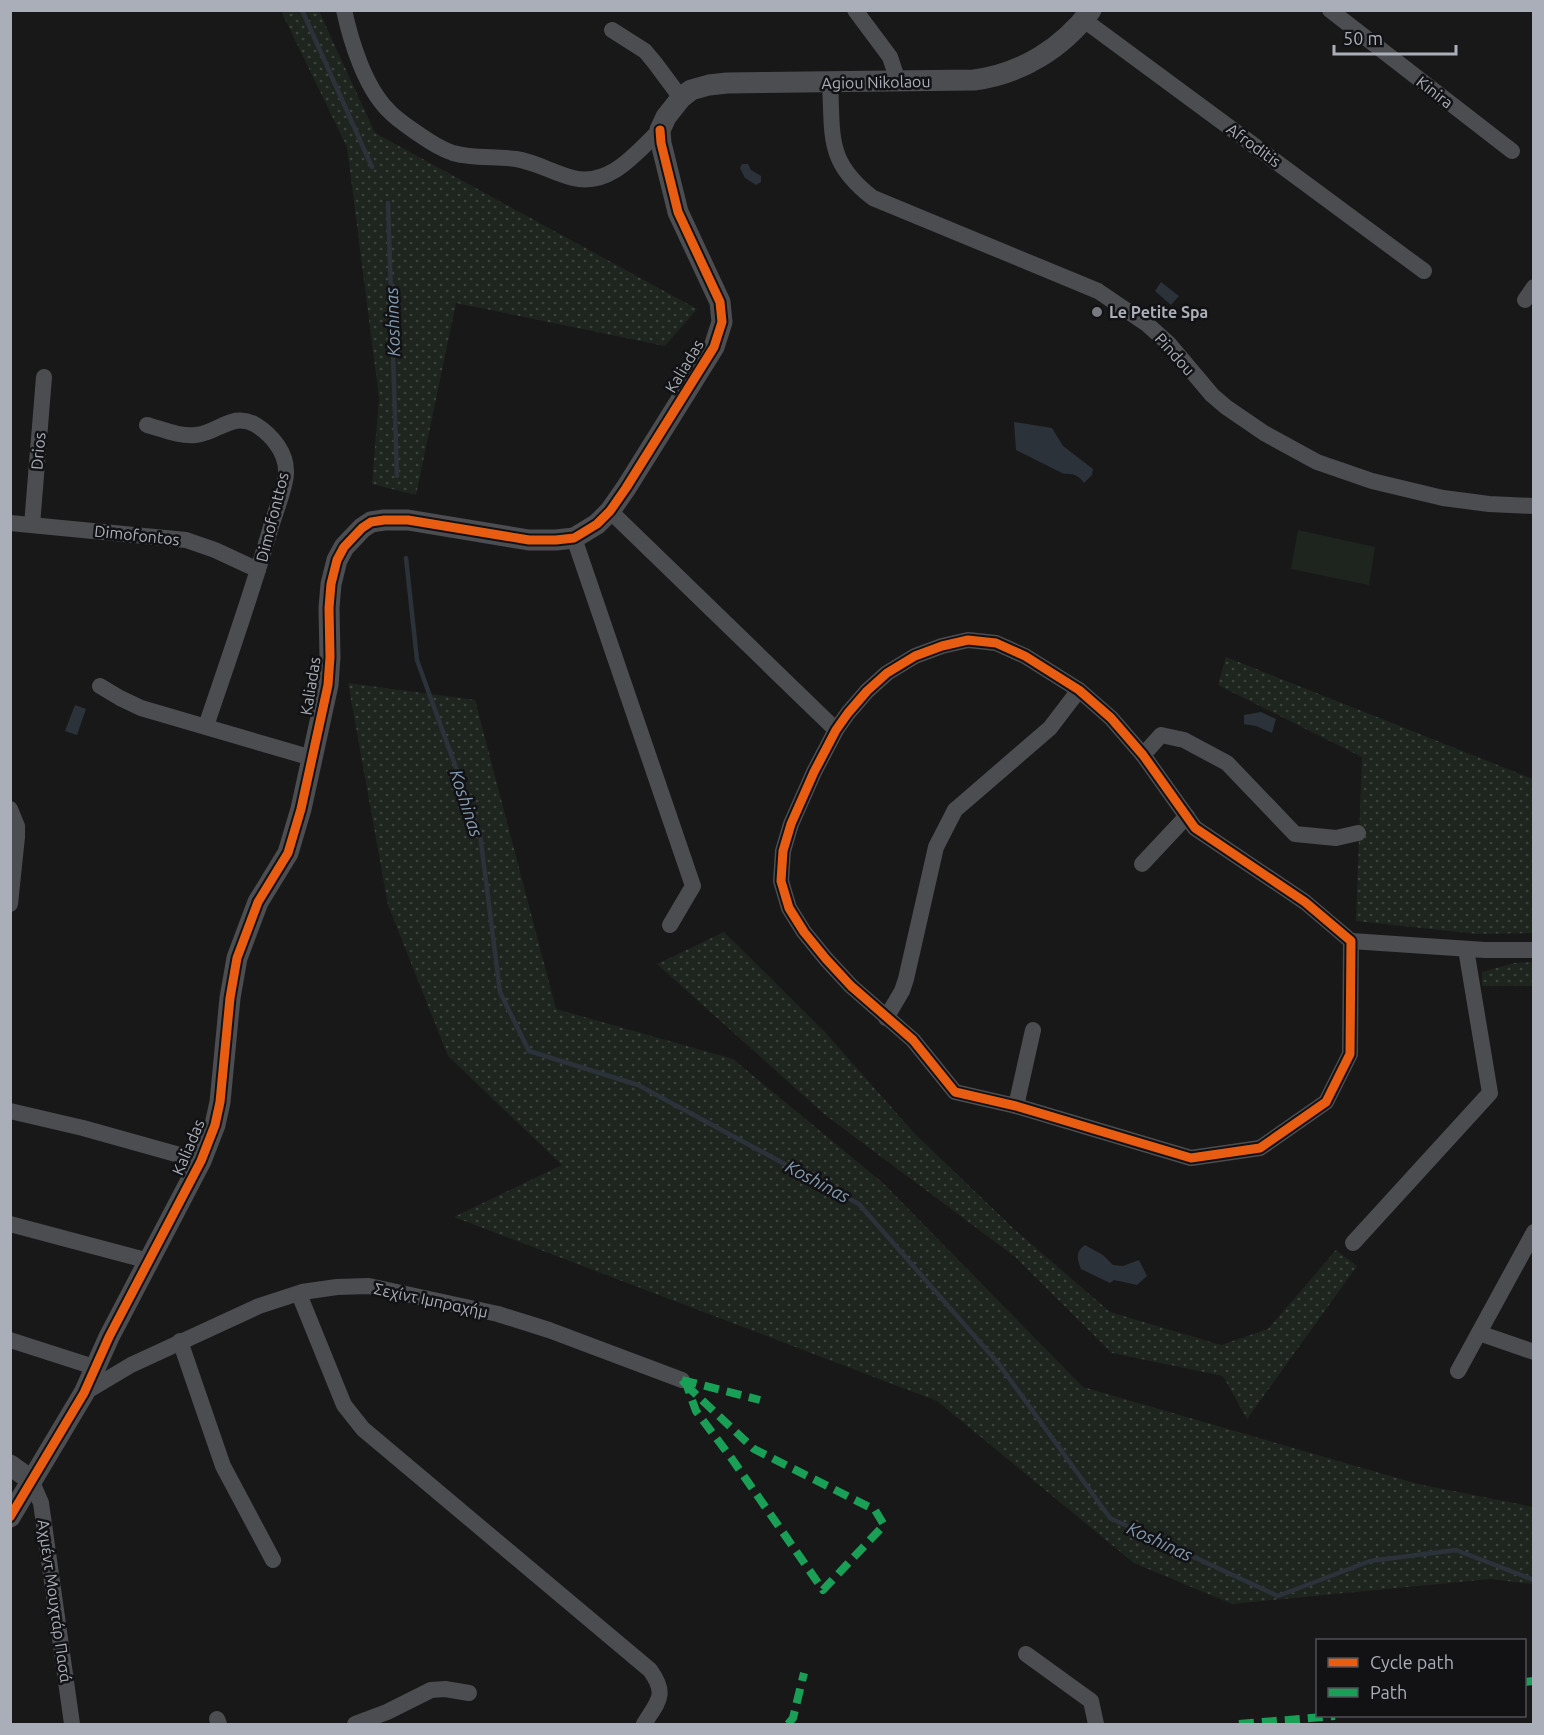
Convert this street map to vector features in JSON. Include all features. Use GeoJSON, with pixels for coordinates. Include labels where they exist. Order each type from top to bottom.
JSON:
{"type":"FeatureCollection","features":[{"type":"Feature","properties":{"kind":"street"},"geometry":{"type":"LineString","coordinates":[[344,10],[363,70],[387,110],[432,143],[451,152],[469,156],[519,160],[543,166],[572,178],[596,179],[622,166],[660,130],[666,117],[681,98],[645,51],[612,30]]}},
{"type":"Feature","properties":{"kind":"street"},"geometry":{"type":"LineString","coordinates":[[855,10],[890,57],[898,81]]}},
{"type":"Feature","properties":{"kind":"street","name":"Kinira"},"geometry":{"type":"LineString","coordinates":[[1330,10],[1512,151]]}},
{"type":"Feature","properties":{"kind":"street","name":"Agiou Nikolaou"},"geometry":{"type":"LineString","coordinates":[[681,98],[692,90],[718,84],[991,78],[1006,73],[1050,50],[1068,37],[1087,15]]}},
{"type":"Feature","properties":{"kind":"street","name":"Afroditis"},"geometry":{"type":"LineString","coordinates":[[1087,15],[1424,271]]}},
{"type":"Feature","properties":{"kind":"street","name":"Pindou"},"geometry":{"type":"LineString","coordinates":[[830,83],[833,143],[838,160],[857,185],[873,198],[1098,291],[1123,306],[1162,338],[1212,395],[1226,407],[1264,433],[1317,462],[1372,481],[1443,498],[1489,504],[1533,506]]}},
{"type":"Feature","properties":{"kind":"street","name":"Kaliadas"},"geometry":{"type":"LineString","coordinates":[[10,1517],[84,1394],[94,1367],[201,1161],[215,1125],[220,1102],[230,998],[237,958],[258,902],[288,853],[328,685],[331,584],[337,560],[344,547],[362,528],[371,522],[384,520],[408,520],[529,540],[574,538],[597,524],[610,511],[714,347],[722,322],[717,292],[678,212],[660,130]]}},
{"type":"Feature","properties":{"kind":"street","name":"Drios"},"geometry":{"type":"LineString","coordinates":[[32,525],[44,377]]}},
{"type":"Feature","properties":{"kind":"street","name":"Dimofonttos"},"geometry":{"type":"LineString","coordinates":[[147,425],[183,435],[197,435],[240,419],[255,425],[274,441],[284,455],[286,474],[258,570],[206,726]]}},
{"type":"Feature","properties":{"kind":"street"},"geometry":{"type":"LineString","coordinates":[[610,511],[836,730]]}},
{"type":"Feature","properties":{"kind":"street","name":"Dimofontos"},"geometry":{"type":"LineString","coordinates":[[10,523],[186,540],[215,550],[258,570]]}},
{"type":"Feature","properties":{"kind":"street"},"geometry":{"type":"LineString","coordinates":[[574,538],[693,886],[670,925]]}},
{"type":"Feature","properties":{"kind":"street"},"geometry":{"type":"LineString","coordinates":[[1351,941],[1350,1054],[1326,1102],[1260,1148],[1191,1158],[1016,1106],[955,1092],[913,1040],[851,986],[804,932],[789,908],[781,881],[783,851],[791,824],[836,730],[867,692],[887,673],[915,656],[968,640],[996,643],[1025,656],[1079,690],[1111,718],[1143,755],[1195,828],[1305,902],[1351,941],[1466,949],[1533,950]]}},
{"type":"Feature","properties":{"kind":"street"},"geometry":{"type":"LineString","coordinates":[[100,686],[141,708],[312,758]]}},
{"type":"Feature","properties":{"kind":"street"},"geometry":{"type":"LineString","coordinates":[[886,1018],[903,991],[936,847],[954,810],[1050,728],[1079,690]]}},
{"type":"Feature","properties":{"kind":"street"},"geometry":{"type":"LineString","coordinates":[[1143,755],[1161,735],[1184,740],[1227,763],[1295,834],[1336,838],[1358,833]]}},
{"type":"Feature","properties":{"kind":"street"},"geometry":{"type":"LineString","coordinates":[[10,809],[17,826],[10,904]]}},
{"type":"Feature","properties":{"kind":"street"},"geometry":{"type":"LineString","coordinates":[[1142,864],[1186,816]]}},
{"type":"Feature","properties":{"kind":"street"},"geometry":{"type":"LineString","coordinates":[[1353,1243],[1490,1093],[1466,949]]}},
{"type":"Feature","properties":{"kind":"street"},"geometry":{"type":"LineString","coordinates":[[1016,1106],[1033,1030]]}},
{"type":"Feature","properties":{"kind":"street"},"geometry":{"type":"LineString","coordinates":[[10,1111],[83,1128],[201,1161]]}},
{"type":"Feature","properties":{"kind":"street"},"geometry":{"type":"LineString","coordinates":[[10,1224],[149,1261]]}},
{"type":"Feature","properties":{"kind":"street"},"geometry":{"type":"LineString","coordinates":[[1458,1371],[1533,1233]]}},
{"type":"Feature","properties":{"kind":"street","name":"Σεχίντ Ιμπραχήμ"},"geometry":{"type":"LineString","coordinates":[[84,1394],[131,1365],[259,1306],[299,1293],[337,1287],[369,1286],[498,1314],[549,1330],[682,1380]]}},
{"type":"Feature","properties":{"kind":"street"},"geometry":{"type":"LineString","coordinates":[[299,1293],[344,1405],[363,1428],[650,1670],[660,1684],[659,1699],[644,1725]]}},
{"type":"Feature","properties":{"kind":"street"},"geometry":{"type":"LineString","coordinates":[[1479,1333],[1533,1352]]}},
{"type":"Feature","properties":{"kind":"street"},"geometry":{"type":"LineString","coordinates":[[10,1340],[94,1367]]}},
{"type":"Feature","properties":{"kind":"street"},"geometry":{"type":"LineString","coordinates":[[180,1341],[223,1466],[273,1560]]}},
{"type":"Feature","properties":{"kind":"street"},"geometry":{"type":"LineString","coordinates":[[10,1465],[31,1480]]}},
{"type":"Feature","properties":{"kind":"street","name":"Αχμέντ Μουχτάρ Πασά"},"geometry":{"type":"LineString","coordinates":[[31,1480],[41,1503],[72,1725]]}},
{"type":"Feature","properties":{"kind":"street"},"geometry":{"type":"LineString","coordinates":[[1026,1654],[1091,1701],[1096,1725]]}},
{"type":"Feature","properties":{"kind":"street"},"geometry":{"type":"LineString","coordinates":[[355,1725],[390,1718],[431,1690],[445,1689],[469,1693]]}},
{"type":"Feature","properties":{"kind":"shaded area"},"geometry":{"type":"Polygon","coordinates":[[[281,11],[319,11],[375,133],[697,309],[665,346],[456,303],[416,495],[372,484],[379,398],[347,147],[281,11]]]}},
{"type":"Feature","properties":{"kind":"shaded area"},"geometry":{"type":"Polygon","coordinates":[[[742,164],[748,164],[751,170],[761,176],[761,182],[756,185],[745,178],[740,168],[742,164]]]}},
{"type":"Feature","properties":{"kind":"shaded area"},"geometry":{"type":"Polygon","coordinates":[[[1161,282],[1179,296],[1171,305],[1155,291],[1161,282]]]}},
{"type":"Feature","properties":{"kind":"shaded area"},"geometry":{"type":"Polygon","coordinates":[[[1014,422],[1052,428],[1063,446],[1093,469],[1092,475],[1084,483],[1080,478],[1064,474],[1016,450],[1014,422]]]}},
{"type":"Feature","properties":{"kind":"shaded area"},"geometry":{"type":"Polygon","coordinates":[[[1298,530],[1375,547],[1369,585],[1291,569],[1298,530]]]}},
{"type":"Feature","properties":{"kind":"shaded area"},"geometry":{"type":"Polygon","coordinates":[[[1226,657],[1533,779],[1533,933],[1478,934],[1356,921],[1362,757],[1218,685],[1226,657]]]}},
{"type":"Feature","properties":{"kind":"shaded area"},"geometry":{"type":"Polygon","coordinates":[[[348,683],[475,700],[556,1009],[733,1059],[883,1183],[1083,1387],[1418,1484],[1533,1507],[1533,1584],[1490,1579],[1232,1604],[1134,1563],[937,1401],[454,1217],[562,1165],[448,1056],[388,905],[348,683]]]}},
{"type":"Feature","properties":{"kind":"shaded area"},"geometry":{"type":"Polygon","coordinates":[[[75,705],[86,709],[77,735],[65,731],[75,705]]]}},
{"type":"Feature","properties":{"kind":"shaded area"},"geometry":{"type":"Polygon","coordinates":[[[1261,712],[1276,719],[1272,733],[1244,724],[1244,715],[1261,712]]]}},
{"type":"Feature","properties":{"kind":"shaded area"},"geometry":{"type":"Polygon","coordinates":[[[724,932],[824,1031],[915,1134],[1014,1229],[1110,1312],[1221,1345],[1268,1329],[1336,1250],[1357,1266],[1247,1419],[1223,1376],[1112,1353],[1014,1256],[824,1114],[657,964],[724,932]]]}},
{"type":"Feature","properties":{"kind":"shaded area"},"geometry":{"type":"Polygon","coordinates":[[[1533,962],[1533,986],[1482,986],[1482,972],[1514,963],[1533,962]]]}},
{"type":"Feature","properties":{"kind":"shaded area"},"geometry":{"type":"Polygon","coordinates":[[[1085,1245],[1103,1255],[1113,1265],[1123,1266],[1139,1260],[1147,1276],[1137,1285],[1114,1280],[1110,1283],[1081,1269],[1078,1256],[1085,1245]]]}},
{"type":"Feature","properties":{"kind":"waterway","name":"Koshinas"},"geometry":{"type":"LineString","coordinates":[[302,10],[372,167]]}},
{"type":"Feature","properties":{"kind":"waterway","name":"Koshinas"},"geometry":{"type":"LineString","coordinates":[[388,203],[397,476]]}},
{"type":"Feature","properties":{"kind":"waterway","name":"Koshinas"},"geometry":{"type":"LineString","coordinates":[[406,558],[417,660],[480,834],[500,992],[529,1051],[638,1085],[859,1204],[998,1363],[1110,1518],[1278,1596],[1370,1561],[1456,1550],[1534,1580]]}},
{"type":"Feature","properties":{"kind":"marked path"},"geometry":{"type":"LineString","coordinates":[[682,1380],[687,1386],[696,1411],[823,1590],[884,1525],[875,1510],[754,1449],[687,1386]]}},
{"type":"Feature","properties":{"kind":"marked path"},"geometry":{"type":"LineString","coordinates":[[682,1380],[760,1400]]}},
{"type":"Feature","properties":{"kind":"marked path"},"geometry":{"type":"LineString","coordinates":[[788,1724],[793,1718],[804,1673]]}},
{"type":"Feature","properties":{"kind":"marked path"},"geometry":{"type":"LineString","coordinates":[[1526,1682],[1534,1681]]}},
{"type":"Feature","properties":{"kind":"marked path"},"geometry":{"type":"LineString","coordinates":[[1239,1724],[1323,1717]]}},
{"type":"Feature","properties":{"kind":"cycle path"},"geometry":{"type":"LineString","coordinates":[[10,1517],[84,1393],[109,1337],[201,1161],[215,1125],[220,1102],[230,998],[237,958],[258,902],[288,853],[301,809],[328,685],[331,584],[337,560],[344,547],[362,528],[371,522],[384,520],[408,520],[529,540],[574,538],[597,524],[610,511],[714,347],[722,322],[720,302],[678,212],[661,143],[660,130]]}},
{"type":"Feature","properties":{"kind":"cycle path"},"geometry":{"type":"LineString","coordinates":[[968,640],[996,643],[1025,656],[1079,690],[1111,718],[1143,755],[1195,828],[1305,902],[1351,941],[1350,1054],[1326,1102],[1260,1148],[1191,1158],[1016,1106],[955,1092],[913,1040],[851,986],[826,959],[804,932],[789,908],[781,881],[783,851],[791,824],[836,730],[867,691],[887,673],[915,656],[968,640]]}},
{"type":"Feature","properties":{"kind":"place","name":"Le Petite Spa"},"geometry":{"type":"Point","coordinates":[1097,312]}}]}
